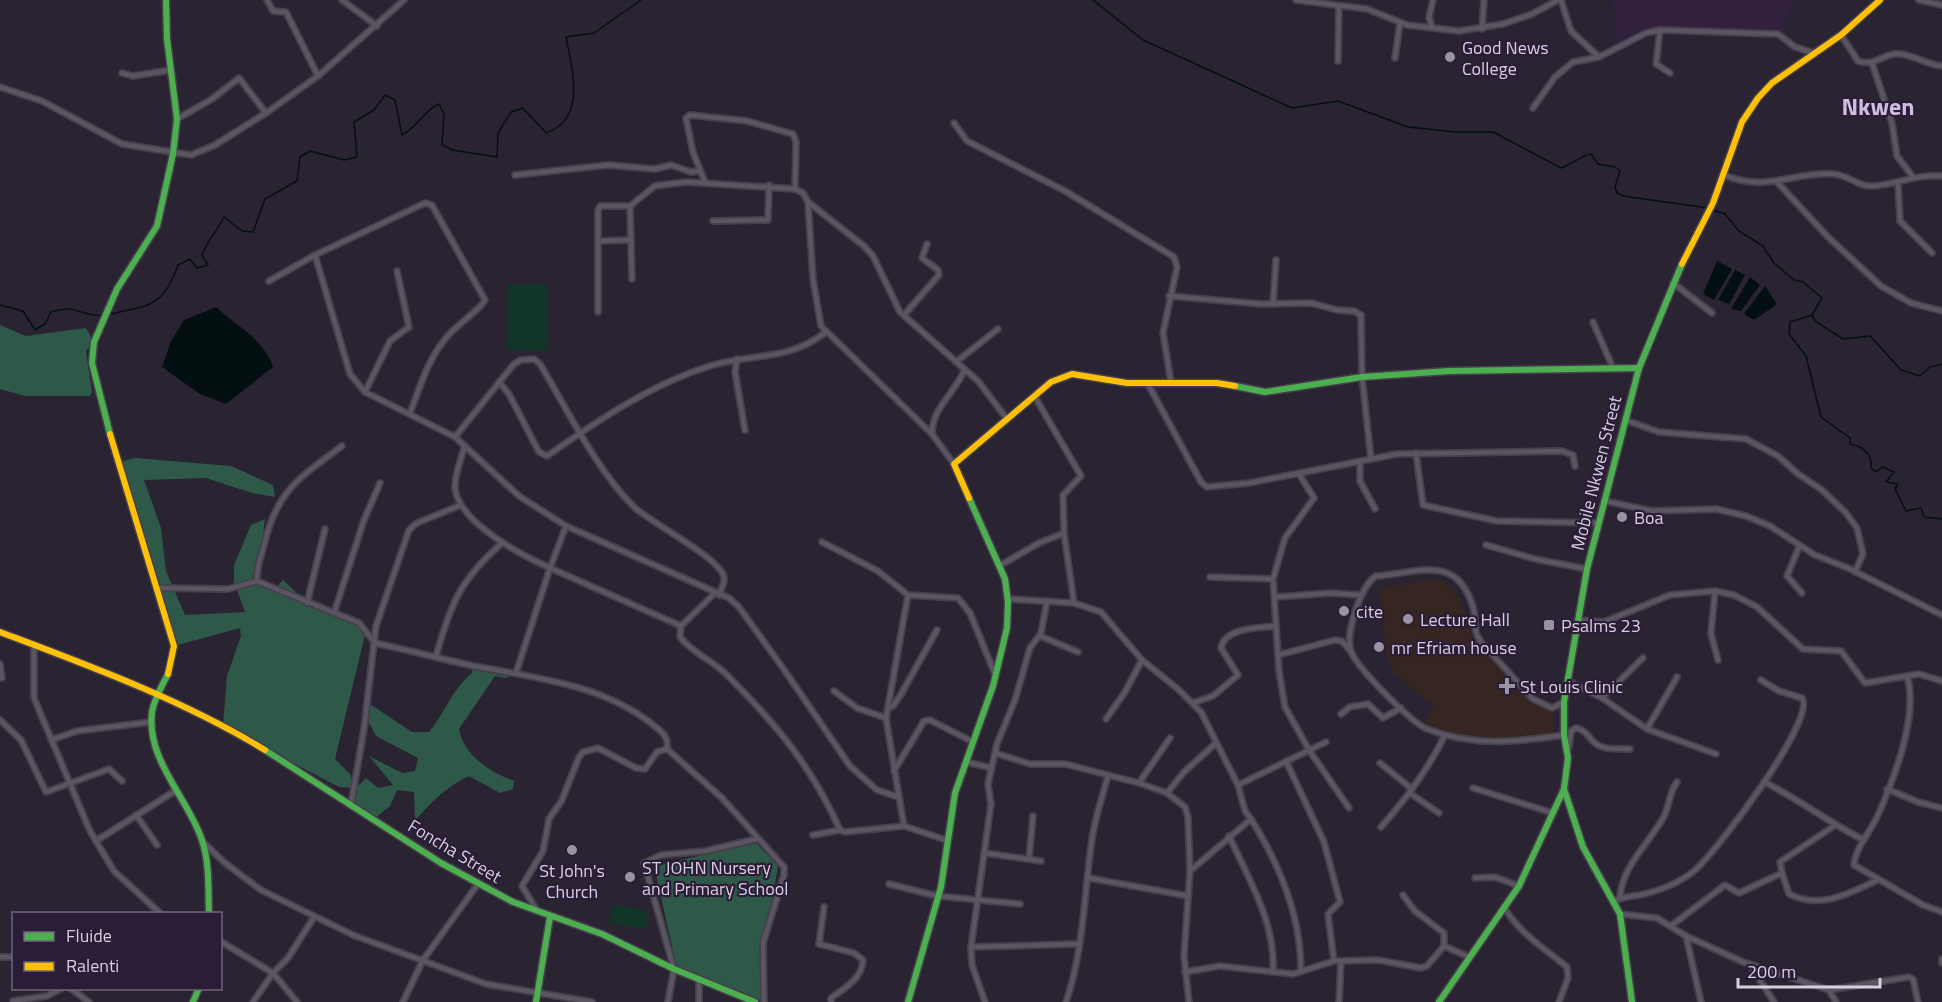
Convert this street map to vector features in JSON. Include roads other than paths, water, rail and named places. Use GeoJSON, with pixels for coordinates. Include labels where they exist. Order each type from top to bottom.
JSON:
{"type":"FeatureCollection","features":[{"type":"Feature","properties":{"kind":"main road"},"geometry":{"type":"LineString","coordinates":[[166,0],[177,119],[173,154],[154,234],[120,283],[101,324],[92,352],[94,375],[158,588],[175,656],[174,663],[156,696],[151,722],[159,756],[203,842],[208,877],[209,912]]}},
{"type":"Feature","properties":{"kind":"main road","name":"Mobile Nkwen Street"},"geometry":{"type":"LineString","coordinates":[[1439,1002],[1519,886],[1564,789],[1568,758],[1564,735],[1564,702],[1587,569],[1639,368],[1673,283],[1713,203],[1749,109],[1772,83],[1841,35],[1880,0]]}},
{"type":"Feature","properties":{"kind":"main road"},"geometry":{"type":"LineString","coordinates":[[908,1002],[944,872],[946,840],[954,794],[974,742],[1008,624],[1010,599],[999,566],[954,465],[1051,382],[1070,374],[1148,384],[1217,383],[1265,392],[1362,377],[1513,368],[1639,368]]}},
{"type":"Feature","properties":{"kind":"main road","name":"Foncha Street"},"geometry":{"type":"LineString","coordinates":[[0,632],[87,664],[235,732],[478,884],[538,913],[609,937],[674,969],[754,1002]]}},
{"type":"Feature","properties":{"kind":"main road"},"geometry":{"type":"LineString","coordinates":[[1564,789],[1583,847],[1620,914],[1632,1002]]}},
{"type":"Feature","properties":{"kind":"main road"},"geometry":{"type":"LineString","coordinates":[[536,1002],[550,917]]}},
{"type":"Feature","properties":{"kind":"street"},"geometry":{"type":"LineString","coordinates":[[267,0],[273,11],[286,12],[318,76]]}},
{"type":"Feature","properties":{"kind":"street"},"geometry":{"type":"LineString","coordinates":[[342,0],[377,26]]}},
{"type":"Feature","properties":{"kind":"street"},"geometry":{"type":"LineString","coordinates":[[0,87],[42,101],[122,144],[173,154],[191,155],[203,151],[266,113],[318,76],[404,0]]}},
{"type":"Feature","properties":{"kind":"street"},"geometry":{"type":"LineString","coordinates":[[1296,0],[1373,10],[1400,22],[1459,31],[1482,29],[1532,14],[1560,0],[1571,31],[1599,57]]}},
{"type":"Feature","properties":{"kind":"street"},"geometry":{"type":"LineString","coordinates":[[1432,27],[1429,17],[1433,0]]}},
{"type":"Feature","properties":{"kind":"street"},"geometry":{"type":"LineString","coordinates":[[1482,29],[1484,0]]}},
{"type":"Feature","properties":{"kind":"street"},"geometry":{"type":"LineString","coordinates":[[1919,0],[1942,5]]}},
{"type":"Feature","properties":{"kind":"street"},"geometry":{"type":"LineString","coordinates":[[1338,61],[1339,6]]}},
{"type":"Feature","properties":{"kind":"street"},"geometry":{"type":"LineString","coordinates":[[1395,58],[1400,22]]}},
{"type":"Feature","properties":{"kind":"street"},"geometry":{"type":"LineString","coordinates":[[1660,30],[1656,64],[1670,73]]}},
{"type":"Feature","properties":{"kind":"street"},"geometry":{"type":"LineString","coordinates":[[1533,108],[1555,76],[1573,62],[1593,60],[1646,33],[1660,30],[1778,34],[1795,47],[1814,52]]}},
{"type":"Feature","properties":{"kind":"street"},"geometry":{"type":"LineString","coordinates":[[1841,35],[1853,58],[1872,63],[1896,53],[1942,66]]}},
{"type":"Feature","properties":{"kind":"street"},"geometry":{"type":"LineString","coordinates":[[1872,63],[1892,123],[1897,156],[1913,177]]}},
{"type":"Feature","properties":{"kind":"street"},"geometry":{"type":"LineString","coordinates":[[122,73],[133,76],[171,70]]}},
{"type":"Feature","properties":{"kind":"street"},"geometry":{"type":"LineString","coordinates":[[177,119],[212,99],[240,78],[266,113]]}},
{"type":"Feature","properties":{"kind":"street"},"geometry":{"type":"LineString","coordinates":[[705,182],[690,143],[687,116],[747,121],[795,136],[795,189]]}},
{"type":"Feature","properties":{"kind":"street"},"geometry":{"type":"LineString","coordinates":[[954,123],[967,141],[1065,191],[1174,257],[1178,267],[1169,296],[1163,338],[1171,382]]}},
{"type":"Feature","properties":{"kind":"street"},"geometry":{"type":"LineString","coordinates":[[515,175],[608,165],[655,169],[671,165],[691,172],[700,171]]}},
{"type":"Feature","properties":{"kind":"street"},"geometry":{"type":"LineString","coordinates":[[1724,176],[1752,183],[1835,174],[1863,186],[1898,182],[1913,177],[1942,176]]}},
{"type":"Feature","properties":{"kind":"street"},"geometry":{"type":"LineString","coordinates":[[598,312],[598,207],[630,206],[655,186],[686,182],[769,185],[795,189],[869,251],[897,307],[978,381],[1008,420]]}},
{"type":"Feature","properties":{"kind":"street"},"geometry":{"type":"LineString","coordinates":[[1777,182],[1828,237],[1881,286],[1911,303],[1942,311]]}},
{"type":"Feature","properties":{"kind":"street"},"geometry":{"type":"LineString","coordinates":[[1898,182],[1900,221],[1932,252]]}},
{"type":"Feature","properties":{"kind":"street"},"geometry":{"type":"LineString","coordinates":[[713,221],[768,220],[769,185]]}},
{"type":"Feature","properties":{"kind":"street"},"geometry":{"type":"LineString","coordinates":[[808,202],[817,314],[826,332],[932,434],[954,465]]}},
{"type":"Feature","properties":{"kind":"street"},"geometry":{"type":"LineString","coordinates":[[269,281],[315,255],[425,203],[432,205],[485,300],[482,306],[459,322],[436,352],[410,413]]}},
{"type":"Feature","properties":{"kind":"street"},"geometry":{"type":"LineString","coordinates":[[630,206],[632,279]]}},
{"type":"Feature","properties":{"kind":"street"},"geometry":{"type":"LineString","coordinates":[[598,241],[631,240]]}},
{"type":"Feature","properties":{"kind":"street"},"geometry":{"type":"LineString","coordinates":[[904,315],[939,275],[938,270],[922,258],[927,244]]}},
{"type":"Feature","properties":{"kind":"street"},"geometry":{"type":"LineString","coordinates":[[315,255],[350,374],[365,392],[455,437],[464,448],[519,496],[566,526],[729,598],[739,607],[850,766],[877,790],[898,796]]}},
{"type":"Feature","properties":{"kind":"street"},"geometry":{"type":"LineString","coordinates":[[1273,304],[1276,260]]}},
{"type":"Feature","properties":{"kind":"street"},"geometry":{"type":"LineString","coordinates":[[365,392],[390,341],[410,327],[397,271]]}},
{"type":"Feature","properties":{"kind":"street"},"geometry":{"type":"LineString","coordinates":[[1673,283],[1712,313]]}},
{"type":"Feature","properties":{"kind":"street"},"geometry":{"type":"LineString","coordinates":[[1169,296],[1273,304],[1311,303],[1337,310],[1354,311],[1361,315],[1362,377],[1371,459]]}},
{"type":"Feature","properties":{"kind":"street"},"geometry":{"type":"LineString","coordinates":[[1593,322],[1613,368]]}},
{"type":"Feature","properties":{"kind":"street"},"geometry":{"type":"LineString","coordinates":[[956,362],[998,329]]}},
{"type":"Feature","properties":{"kind":"street"},"geometry":{"type":"LineString","coordinates":[[499,382],[509,394],[543,456],[580,432],[672,382],[737,359],[786,354],[813,343],[826,332]]}},
{"type":"Feature","properties":{"kind":"street"},"geometry":{"type":"LineString","coordinates":[[455,437],[514,364],[521,360],[534,359],[540,364],[580,432],[633,506],[718,568],[724,578],[717,594],[681,626]]}},
{"type":"Feature","properties":{"kind":"street"},"geometry":{"type":"LineString","coordinates":[[737,359],[735,372],[745,430]]}},
{"type":"Feature","properties":{"kind":"street"},"geometry":{"type":"LineString","coordinates":[[932,434],[932,422],[938,409],[957,387],[964,370]]}},
{"type":"Feature","properties":{"kind":"street"},"geometry":{"type":"LineString","coordinates":[[1148,384],[1201,482],[1207,487],[1249,483],[1371,459],[1416,453],[1562,451],[1573,455],[1575,466]]}},
{"type":"Feature","properties":{"kind":"street"},"geometry":{"type":"LineString","coordinates":[[1035,397],[1080,470],[1081,476],[1078,482],[1063,495],[1061,501],[1074,603]]}},
{"type":"Feature","properties":{"kind":"street"},"geometry":{"type":"LineString","coordinates":[[1625,420],[1659,432],[1746,440],[1778,456],[1798,474],[1822,490],[1853,521],[1863,554],[1855,572]]}},
{"type":"Feature","properties":{"kind":"street"},"geometry":{"type":"LineString","coordinates":[[257,581],[269,523],[282,496],[298,479],[342,446]]}},
{"type":"Feature","properties":{"kind":"street"},"geometry":{"type":"LineString","coordinates":[[464,448],[455,488],[461,505],[484,530],[502,543],[550,568],[681,626]]}},
{"type":"Feature","properties":{"kind":"street"},"geometry":{"type":"LineString","coordinates":[[1416,453],[1423,506],[1497,521],[1599,523]]}},
{"type":"Feature","properties":{"kind":"street"},"geometry":{"type":"LineString","coordinates":[[1360,461],[1360,481],[1375,509]]}},
{"type":"Feature","properties":{"kind":"street"},"geometry":{"type":"LineString","coordinates":[[1299,474],[1314,498],[1285,538],[1273,579],[1276,597],[1278,655],[1285,707],[1309,750],[1349,808]]}},
{"type":"Feature","properties":{"kind":"street"},"geometry":{"type":"LineString","coordinates":[[334,613],[364,520],[380,483]]}},
{"type":"Feature","properties":{"kind":"street"},"geometry":{"type":"LineString","coordinates":[[1605,501],[1652,511],[1716,509],[1746,516],[1770,526],[1799,547],[1942,615]]}},
{"type":"Feature","properties":{"kind":"street"},"geometry":{"type":"LineString","coordinates":[[351,804],[376,626],[382,603],[410,531],[417,523],[461,505]]}},
{"type":"Feature","properties":{"kind":"street"},"geometry":{"type":"LineString","coordinates":[[516,673],[566,526]]}},
{"type":"Feature","properties":{"kind":"street"},"geometry":{"type":"LineString","coordinates":[[307,603],[325,529]]}},
{"type":"Feature","properties":{"kind":"street"},"geometry":{"type":"LineString","coordinates":[[999,566],[1039,543],[1064,533]]}},
{"type":"Feature","properties":{"kind":"street"},"geometry":{"type":"LineString","coordinates":[[822,542],[878,571],[908,595],[958,598],[964,603],[995,674]]}},
{"type":"Feature","properties":{"kind":"street"},"geometry":{"type":"LineString","coordinates":[[436,656],[456,596],[482,561],[502,543]]}},
{"type":"Feature","properties":{"kind":"street"},"geometry":{"type":"LineString","coordinates":[[1486,544],[1534,559],[1587,569]]}},
{"type":"Feature","properties":{"kind":"street"},"geometry":{"type":"LineString","coordinates":[[1799,547],[1787,576],[1802,593]]}},
{"type":"Feature","properties":{"kind":"street"},"geometry":{"type":"LineString","coordinates":[[1351,652],[1352,629],[1360,595],[1369,581],[1376,576],[1437,568],[1449,572],[1467,592],[1475,617],[1475,634],[1533,699],[1552,708],[1564,702]]}},
{"type":"Feature","properties":{"kind":"street"},"geometry":{"type":"LineString","coordinates":[[1210,577],[1273,579]]}},
{"type":"Feature","properties":{"kind":"street"},"geometry":{"type":"LineString","coordinates":[[158,588],[228,589],[257,581],[359,622],[375,644],[516,673],[609,697],[642,716],[665,735],[669,741],[667,749]]}},
{"type":"Feature","properties":{"kind":"street"},"geometry":{"type":"LineString","coordinates":[[1578,620],[1604,622],[1670,595],[1715,591],[1734,595],[1757,607],[1803,649],[1842,651],[1865,683],[1919,674],[1942,681]]}},
{"type":"Feature","properties":{"kind":"street"},"geometry":{"type":"LineString","coordinates":[[1715,591],[1711,634],[1718,660]]}},
{"type":"Feature","properties":{"kind":"street"},"geometry":{"type":"LineString","coordinates":[[1276,597],[1330,593],[1360,595]]}},
{"type":"Feature","properties":{"kind":"street"},"geometry":{"type":"LineString","coordinates":[[904,826],[893,772],[886,718],[908,595]]}},
{"type":"Feature","properties":{"kind":"street"},"geometry":{"type":"LineString","coordinates":[[1010,599],[1074,603],[1101,612],[1142,660],[1193,703],[1210,729],[1215,744],[1238,784],[1245,811],[1272,857],[1296,917],[1301,971]]}},
{"type":"Feature","properties":{"kind":"street"},"geometry":{"type":"LineString","coordinates":[[985,1002],[972,965],[971,947],[992,804],[988,784],[995,753],[1015,700],[1030,648],[1040,636],[1047,601]]}},
{"type":"Feature","properties":{"kind":"street"},"geometry":{"type":"LineString","coordinates":[[681,626],[682,640],[697,654],[718,666],[790,743],[820,786],[840,830]]}},
{"type":"Feature","properties":{"kind":"street"},"geometry":{"type":"LineString","coordinates":[[1193,703],[1213,696],[1238,675],[1221,648],[1226,638],[1245,630],[1276,626]]}},
{"type":"Feature","properties":{"kind":"street"},"geometry":{"type":"LineString","coordinates":[[888,708],[893,706],[900,696],[937,630]]}},
{"type":"Feature","properties":{"kind":"street"},"geometry":{"type":"LineString","coordinates":[[1040,636],[1078,652]]}},
{"type":"Feature","properties":{"kind":"street"},"geometry":{"type":"LineString","coordinates":[[1278,655],[1335,640],[1342,641],[1370,679],[1419,726],[1445,735],[1489,743],[1564,735]]}},
{"type":"Feature","properties":{"kind":"street"},"geometry":{"type":"LineString","coordinates":[[34,646],[34,698],[96,841],[114,871],[159,912]]}},
{"type":"Feature","properties":{"kind":"street"},"geometry":{"type":"LineString","coordinates":[[1602,698],[1642,658]]}},
{"type":"Feature","properties":{"kind":"street"},"geometry":{"type":"LineString","coordinates":[[1107,719],[1142,660]]}},
{"type":"Feature","properties":{"kind":"street"},"geometry":{"type":"LineString","coordinates":[[0,664],[2,678]]}},
{"type":"Feature","properties":{"kind":"street"},"geometry":{"type":"LineString","coordinates":[[1907,676],[1911,692],[1905,734],[1877,816],[1854,865],[1923,905],[1942,912]]}},
{"type":"Feature","properties":{"kind":"street"},"geometry":{"type":"LineString","coordinates":[[1647,729],[1677,677]]}},
{"type":"Feature","properties":{"kind":"street"},"geometry":{"type":"LineString","coordinates":[[1613,902],[1620,897],[1665,887],[1694,871],[1764,782],[1800,723],[1805,707],[1802,698],[1779,692],[1761,680]]}},
{"type":"Feature","properties":{"kind":"street"},"geometry":{"type":"LineString","coordinates":[[1568,681],[1602,698],[1647,729],[1716,754]]}},
{"type":"Feature","properties":{"kind":"street"},"geometry":{"type":"LineString","coordinates":[[834,691],[857,708],[886,718]]}},
{"type":"Feature","properties":{"kind":"street"},"geometry":{"type":"LineString","coordinates":[[1341,714],[1350,708],[1368,704],[1383,718],[1401,708]]}},
{"type":"Feature","properties":{"kind":"street"},"geometry":{"type":"LineString","coordinates":[[0,720],[13,729],[31,756],[43,790],[49,791],[109,769],[123,781]]}},
{"type":"Feature","properties":{"kind":"street"},"geometry":{"type":"LineString","coordinates":[[893,772],[924,721],[930,720],[974,742]]}},
{"type":"Feature","properties":{"kind":"street"},"geometry":{"type":"LineString","coordinates":[[51,740],[77,731],[151,722]]}},
{"type":"Feature","properties":{"kind":"street"},"geometry":{"type":"LineString","coordinates":[[1568,758],[1571,731],[1576,728],[1583,729],[1596,745],[1604,748],[1630,749]]}},
{"type":"Feature","properties":{"kind":"street"},"geometry":{"type":"LineString","coordinates":[[1381,827],[1427,771],[1445,735]]}},
{"type":"Feature","properties":{"kind":"street"},"geometry":{"type":"LineString","coordinates":[[1139,783],[1170,738]]}},
{"type":"Feature","properties":{"kind":"street"},"geometry":{"type":"LineString","coordinates":[[1238,784],[1326,742]]}},
{"type":"Feature","properties":{"kind":"street"},"geometry":{"type":"LineString","coordinates":[[1167,793],[1184,772],[1215,744]]}},
{"type":"Feature","properties":{"kind":"street"},"geometry":{"type":"LineString","coordinates":[[538,913],[522,886],[543,851],[549,819],[561,800],[579,757],[583,752],[598,748],[636,768],[645,769],[657,752],[667,749]]}},
{"type":"Feature","properties":{"kind":"street"},"geometry":{"type":"LineString","coordinates":[[667,749],[714,790],[784,867],[784,875],[763,943],[765,1002]]}},
{"type":"Feature","properties":{"kind":"street"},"geometry":{"type":"LineString","coordinates":[[995,753],[1030,764],[1065,764],[1139,783],[1167,793],[1185,807],[1188,817],[1190,871],[1185,972],[1189,1002]]}},
{"type":"Feature","properties":{"kind":"street"},"geometry":{"type":"LineString","coordinates":[[1286,761],[1322,834],[1340,902],[1328,914],[1334,961]]}},
{"type":"Feature","properties":{"kind":"street"},"geometry":{"type":"LineString","coordinates":[[966,762],[992,768]]}},
{"type":"Feature","properties":{"kind":"street"},"geometry":{"type":"LineString","coordinates":[[1380,763],[1391,775],[1399,777],[1411,791],[1439,813]]}},
{"type":"Feature","properties":{"kind":"street"},"geometry":{"type":"LineString","coordinates":[[1066,1002],[1089,878],[1092,838],[1107,776]]}},
{"type":"Feature","properties":{"kind":"street"},"geometry":{"type":"LineString","coordinates":[[1620,897],[1622,882],[1662,820],[1670,794],[1677,782]]}},
{"type":"Feature","properties":{"kind":"street"},"geometry":{"type":"LineString","coordinates":[[1764,782],[1792,795],[1834,826],[1864,840]]}},
{"type":"Feature","properties":{"kind":"street"},"geometry":{"type":"LineString","coordinates":[[1473,788],[1553,813]]}},
{"type":"Feature","properties":{"kind":"street"},"geometry":{"type":"LineString","coordinates":[[1887,789],[1918,802],[1942,808]]}},
{"type":"Feature","properties":{"kind":"street"},"geometry":{"type":"LineString","coordinates":[[96,841],[175,791]]}},
{"type":"Feature","properties":{"kind":"street"},"geometry":{"type":"LineString","coordinates":[[136,815],[157,845]]}},
{"type":"Feature","properties":{"kind":"street"},"geometry":{"type":"LineString","coordinates":[[1029,859],[1033,816]]}},
{"type":"Feature","properties":{"kind":"street"},"geometry":{"type":"LineString","coordinates":[[1190,871],[1251,819]]}},
{"type":"Feature","properties":{"kind":"street"},"geometry":{"type":"LineString","coordinates":[[813,835],[840,830],[845,832],[904,826],[946,840]]}},
{"type":"Feature","properties":{"kind":"street"},"geometry":{"type":"LineString","coordinates":[[1834,826],[1780,862],[1789,894],[1811,900],[1832,900],[1878,879]]}},
{"type":"Feature","properties":{"kind":"street"},"geometry":{"type":"LineString","coordinates":[[1229,836],[1268,924],[1274,951],[1274,972]]}},
{"type":"Feature","properties":{"kind":"street"},"geometry":{"type":"LineString","coordinates":[[668,1002],[674,969],[644,863],[661,855],[705,851],[757,839]]}},
{"type":"Feature","properties":{"kind":"street"},"geometry":{"type":"LineString","coordinates":[[203,842],[225,863],[254,885],[314,917],[486,984],[592,1002]]}},
{"type":"Feature","properties":{"kind":"street"},"geometry":{"type":"LineString","coordinates":[[986,854],[1041,861]]}},
{"type":"Feature","properties":{"kind":"street"},"geometry":{"type":"LineString","coordinates":[[1672,925],[1725,885],[1739,893],[1782,873]]}},
{"type":"Feature","properties":{"kind":"street"},"geometry":{"type":"LineString","coordinates":[[1475,878],[1495,877],[1519,886]]}},
{"type":"Feature","properties":{"kind":"street"},"geometry":{"type":"LineString","coordinates":[[1089,878],[1188,896]]}},
{"type":"Feature","properties":{"kind":"street"},"geometry":{"type":"LineString","coordinates":[[403,1002],[423,960],[478,884]]}},
{"type":"Feature","properties":{"kind":"street"},"geometry":{"type":"LineString","coordinates":[[889,884],[938,896],[1020,904]]}},
{"type":"Feature","properties":{"kind":"street"},"geometry":{"type":"LineString","coordinates":[[1185,972],[1220,966],[1274,972],[1301,971],[1334,961],[1378,960],[1421,968],[1427,966],[1444,946],[1444,933],[1415,911],[1403,895]]}},
{"type":"Feature","properties":{"kind":"street"},"geometry":{"type":"LineString","coordinates":[[824,907],[819,944],[854,953],[861,958],[863,964],[853,983],[831,998],[831,1002]]}},
{"type":"Feature","properties":{"kind":"street"},"geometry":{"type":"LineString","coordinates":[[1504,907],[1513,922],[1526,935],[1567,967],[1568,978],[1558,1002]]}},
{"type":"Feature","properties":{"kind":"street"},"geometry":{"type":"LineString","coordinates":[[1620,914],[1647,915],[1672,925],[1686,936],[1750,965],[1829,990],[1909,977],[1913,979],[1918,1002]]}},
{"type":"Feature","properties":{"kind":"street"},"geometry":{"type":"LineString","coordinates":[[253,1002],[273,973],[288,958],[314,917]]}},
{"type":"Feature","properties":{"kind":"street"},"geometry":{"type":"LineString","coordinates":[[1686,936],[1701,1002]]}},
{"type":"Feature","properties":{"kind":"street"},"geometry":{"type":"LineString","coordinates":[[222,942],[273,973],[297,1002]]}},
{"type":"Feature","properties":{"kind":"street"},"geometry":{"type":"LineString","coordinates":[[971,947],[1078,944]]}},
{"type":"Feature","properties":{"kind":"street"},"geometry":{"type":"LineString","coordinates":[[1444,946],[1469,957]]}},
{"type":"Feature","properties":{"kind":"street"},"geometry":{"type":"LineString","coordinates":[[1339,1002],[1341,961]]}},
{"type":"Feature","properties":{"kind":"street"},"geometry":{"type":"LineString","coordinates":[[1750,965],[1774,1002]]}},
{"type":"Feature","properties":{"kind":"street"},"geometry":{"type":"LineString","coordinates":[[699,980],[699,1002]]}},
{"type":"Feature","properties":{"kind":"street"},"geometry":{"type":"LineString","coordinates":[[14,1001],[47,996],[59,990]]}},
{"type":"Feature","properties":{"kind":"street"},"geometry":{"type":"LineString","coordinates":[[73,990],[89,1002]]}},
{"type":"Feature","properties":{"kind":"street"},"geometry":{"type":"LineString","coordinates":[[1829,990],[1836,1002]]}},
{"type":"Feature","properties":{"kind":"waterway"},"geometry":{"type":"LineString","coordinates":[[110,314],[146,306],[161,297],[178,265],[190,259],[197,268],[208,265],[202,255],[224,217],[242,231],[253,232],[265,199],[297,181],[300,157],[310,151],[344,160],[357,157],[354,122],[374,110],[385,95],[395,100],[402,135],[439,104],[444,114],[442,144],[452,150],[497,157],[498,133],[511,112],[523,108],[546,133],[559,126],[567,117],[574,92],[566,37],[594,33],[641,0]]}},
{"type":"Feature","properties":{"kind":"waterway"},"geometry":{"type":"LineString","coordinates":[[1093,0],[1143,40],[1292,108],[1338,101],[1408,127],[1456,132],[1493,132],[1561,168],[1591,154],[1598,164],[1615,167],[1620,171],[1615,187],[1617,193],[1623,196],[1708,208]]}},
{"type":"Feature","properties":{"kind":"waterway"},"geometry":{"type":"LineString","coordinates":[[1712,210],[1725,214],[1739,231],[1763,246],[1774,263],[1794,280],[1803,282],[1822,298],[1812,315],[1815,321],[1843,339],[1870,336],[1901,370],[1920,376],[1930,367],[1942,364]]}},
{"type":"Feature","properties":{"kind":"waterway"},"geometry":{"type":"LineString","coordinates":[[0,305],[23,311],[35,330],[45,324],[51,312],[68,309],[102,315]]}},
{"type":"Feature","properties":{"kind":"waterway"},"geometry":{"type":"LineString","coordinates":[[1812,315],[1790,322],[1789,334],[1806,356],[1821,417],[1850,438],[1850,444],[1865,451],[1870,458],[1871,468],[1876,472],[1882,467],[1894,472],[1886,482],[1898,484],[1895,489],[1906,511],[1921,508],[1924,517],[1942,519]]}},
{"type":"Feature","properties":{"kind":"place","name":"Good News College"},"geometry":{"type":"Point","coordinates":[1450,57]}},
{"type":"Feature","properties":{"kind":"place","name":"Boa"},"geometry":{"type":"Point","coordinates":[1622,517]}},
{"type":"Feature","properties":{"kind":"place","name":"cite"},"geometry":{"type":"Point","coordinates":[1344,611]}},
{"type":"Feature","properties":{"kind":"place","name":"Lecture Hall"},"geometry":{"type":"Point","coordinates":[1408,619]}},
{"type":"Feature","properties":{"kind":"place","name":"Psalms 23"},"geometry":{"type":"Point","coordinates":[1549,625]}},
{"type":"Feature","properties":{"kind":"place","name":"mr Efriam house"},"geometry":{"type":"Point","coordinates":[1379,647]}},
{"type":"Feature","properties":{"kind":"place","name":"St Louis Clinic"},"geometry":{"type":"Point","coordinates":[1507,686]}},
{"type":"Feature","properties":{"kind":"place","name":"St John's Church"},"geometry":{"type":"Point","coordinates":[572,850]}},
{"type":"Feature","properties":{"kind":"place","name":"ST JOHN Nursery and Primary School"},"geometry":{"type":"Point","coordinates":[630,877]}},
{"type":"Feature","properties":{"kind":"district","name":"Nkwen"},"geometry":{"type":"Point","coordinates":[1878,106]}}]}
